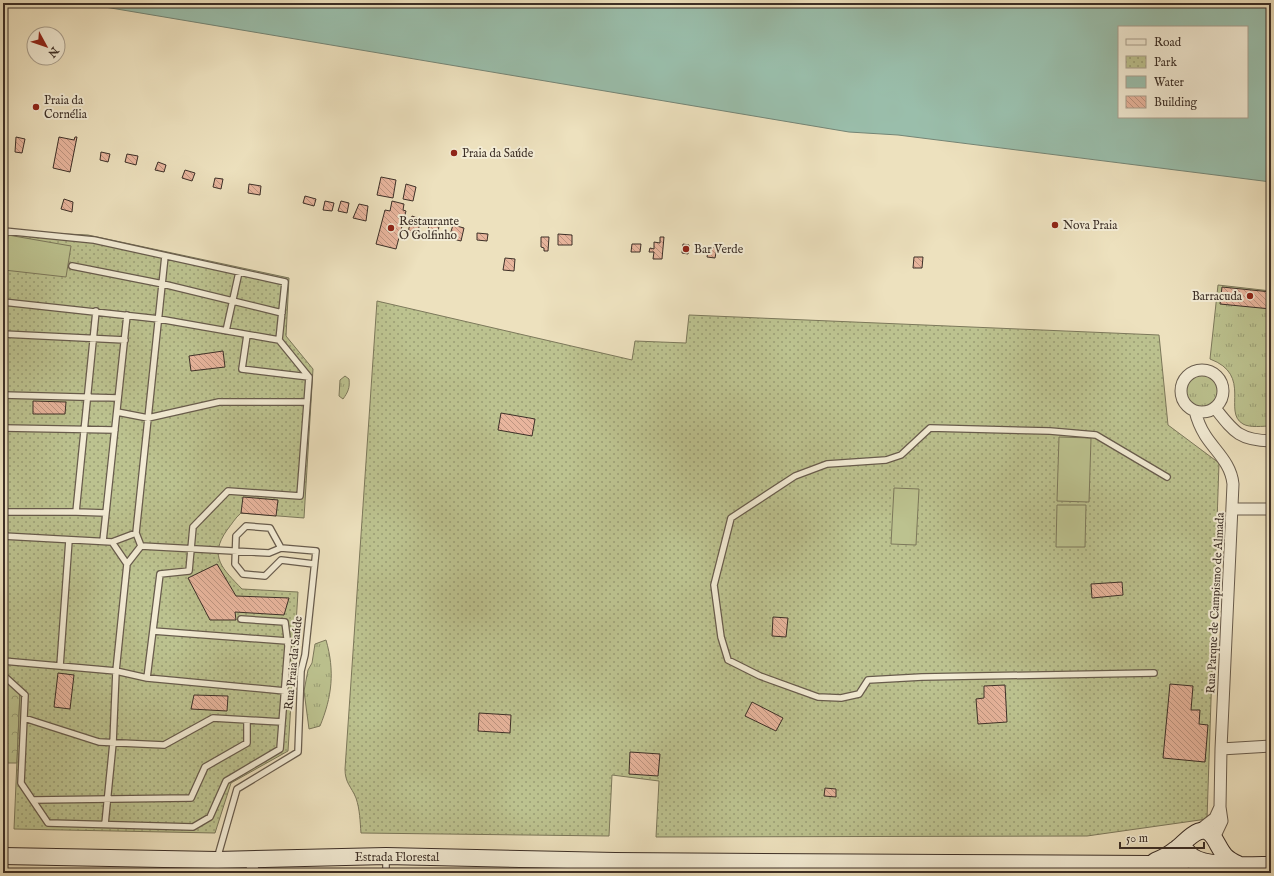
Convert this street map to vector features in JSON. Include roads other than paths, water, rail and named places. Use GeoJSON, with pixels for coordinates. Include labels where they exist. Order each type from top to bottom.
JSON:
{"type":"FeatureCollection","features":[{"type":"Feature","properties":{"kind":"main road"},"geometry":{"type":"LineString","coordinates":[[1151,864],[1177,849],[1193,835],[1207,832],[1215,840],[1224,856],[1238,864]]}},
{"type":"Feature","properties":{"kind":"main road"},"geometry":{"type":"LineString","coordinates":[[1193,835],[1187,848],[1191,857],[1197,863],[1211,857],[1214,852],[1215,840]]}},
{"type":"Feature","properties":{"kind":"main road","name":"Estrada Florestal"},"geometry":{"type":"LineString","coordinates":[[3,856],[217,860],[252,866],[386,856],[655,861],[1197,863],[1271,865]]}},
{"type":"Feature","properties":{"kind":"street"},"geometry":{"type":"LineString","coordinates":[[1202,369],[1215,373],[1222,384],[1223,397],[1215,408],[1205,412],[1195,411],[1184,403],[1181,390],[1185,378],[1190,373],[1202,369]]}},
{"type":"Feature","properties":{"kind":"street"},"geometry":{"type":"LineString","coordinates":[[1215,408],[1229,426],[1239,435],[1254,440],[1271,441]]}},
{"type":"Feature","properties":{"kind":"street","name":"Rua Parque de Campismo de Almada"},"geometry":{"type":"LineString","coordinates":[[1195,411],[1200,428],[1230,469],[1233,484],[1221,749],[1220,807],[1222,821],[1215,840]]}},
{"type":"Feature","properties":{"kind":"street"},"geometry":{"type":"LineString","coordinates":[[1232,509],[1271,509]]}},
{"type":"Feature","properties":{"kind":"street"},"geometry":{"type":"LineString","coordinates":[[1221,749],[1271,746]]}},
{"type":"Feature","properties":{"kind":"street"},"geometry":{"type":"LineString","coordinates":[[1193,835],[1215,818],[1220,807]]}},
{"type":"Feature","properties":{"kind":"lane"},"geometry":{"type":"LineString","coordinates":[[3,275],[4,231],[94,240],[285,282],[279,340]]}},
{"type":"Feature","properties":{"kind":"lane"},"geometry":{"type":"LineString","coordinates":[[141,546],[136,533],[166,256]]}},
{"type":"Feature","properties":{"kind":"lane"},"geometry":{"type":"LineString","coordinates":[[72,266],[163,284],[282,313]]}},
{"type":"Feature","properties":{"kind":"lane"},"geometry":{"type":"LineString","coordinates":[[226,331],[239,272]]}},
{"type":"Feature","properties":{"kind":"lane"},"geometry":{"type":"LineString","coordinates":[[3,302],[159,319],[279,340],[309,377],[300,496],[228,491],[193,527],[189,571],[160,574],[147,678]]}},
{"type":"Feature","properties":{"kind":"lane"},"geometry":{"type":"LineString","coordinates":[[76,512],[96,311]]}},
{"type":"Feature","properties":{"kind":"lane"},"geometry":{"type":"LineString","coordinates":[[103,542],[127,315]]}},
{"type":"Feature","properties":{"kind":"lane"},"geometry":{"type":"LineString","coordinates":[[3,334],[124,340]]}},
{"type":"Feature","properties":{"kind":"lane"},"geometry":{"type":"LineString","coordinates":[[247,334],[242,369],[309,377]]}},
{"type":"Feature","properties":{"kind":"lane"},"geometry":{"type":"LineString","coordinates":[[3,395],[118,398]]}},
{"type":"Feature","properties":{"kind":"lane"},"geometry":{"type":"LineString","coordinates":[[117,412],[148,418],[219,402],[307,402]]}},
{"type":"Feature","properties":{"kind":"lane"},"geometry":{"type":"LineString","coordinates":[[3,428],[84,428],[115,430]]}},
{"type":"Feature","properties":{"kind":"lane"},"geometry":{"type":"LineString","coordinates":[[1154,673],[922,677],[868,680],[859,694],[841,698],[818,698],[760,676],[728,660],[721,637],[714,584],[731,518],[796,476],[827,464],[886,460],[901,455],[930,428],[1096,435],[1167,477]]}},
{"type":"Feature","properties":{"kind":"lane"},"geometry":{"type":"LineString","coordinates":[[3,512],[106,513]]}},
{"type":"Feature","properties":{"kind":"lane"},"geometry":{"type":"LineString","coordinates":[[141,546],[192,548],[236,551],[269,553],[281,548],[270,528],[246,526],[236,536],[236,551],[235,564],[243,574],[265,576],[281,560]]}},
{"type":"Feature","properties":{"kind":"lane"},"geometry":{"type":"LineString","coordinates":[[3,536],[112,542],[136,533]]}},
{"type":"Feature","properties":{"kind":"lane"},"geometry":{"type":"LineString","coordinates":[[60,666],[69,540]]}},
{"type":"Feature","properties":{"kind":"lane"},"geometry":{"type":"LineString","coordinates":[[112,542],[127,564]]}},
{"type":"Feature","properties":{"kind":"lane"},"geometry":{"type":"LineString","coordinates":[[105,824],[113,743],[116,671],[127,564],[141,546]]}},
{"type":"Feature","properties":{"kind":"lane","name":"Rua Praia da Saúde"},"geometry":{"type":"LineString","coordinates":[[217,860],[237,789],[298,752],[301,671],[305,655],[316,552],[281,548]]}},
{"type":"Feature","properties":{"kind":"lane"},"geometry":{"type":"LineString","coordinates":[[269,553],[281,560],[314,564]]}},
{"type":"Feature","properties":{"kind":"lane"},"geometry":{"type":"LineString","coordinates":[[3,675],[26,695],[21,783],[48,823],[192,827],[210,817],[226,781],[280,749],[285,691],[287,641],[285,622],[240,619]]}},
{"type":"Feature","properties":{"kind":"lane"},"geometry":{"type":"LineString","coordinates":[[153,631],[287,641]]}},
{"type":"Feature","properties":{"kind":"lane"},"geometry":{"type":"LineString","coordinates":[[3,662],[116,671],[147,678],[285,691]]}},
{"type":"Feature","properties":{"kind":"lane"},"geometry":{"type":"LineString","coordinates":[[24,718],[99,742],[164,744],[213,718],[282,722]]}},
{"type":"Feature","properties":{"kind":"lane"},"geometry":{"type":"LineString","coordinates":[[33,800],[191,798],[205,767],[247,743],[247,720]]}},
{"type":"Feature","properties":{"kind":"lane"},"geometry":{"type":"LineString","coordinates":[[386,856],[386,873]]}},
{"type":"Feature","properties":{"kind":"water"},"geometry":{"type":"Polygon","coordinates":[[[81,3],[1271,3],[1271,182],[898,135],[849,132],[81,3]]]}},
{"type":"Feature","properties":{"kind":"place","name":"Praia da Cornélia"},"geometry":{"type":"Point","coordinates":[36,107]}},
{"type":"Feature","properties":{"kind":"place","name":"Praia da Saúde"},"geometry":{"type":"Point","coordinates":[454,153]}},
{"type":"Feature","properties":{"kind":"place","name":"Nova Praia"},"geometry":{"type":"Point","coordinates":[1055,225]}},
{"type":"Feature","properties":{"kind":"place","name":"Restaurante O Golfinho"},"geometry":{"type":"Point","coordinates":[391,228]}},
{"type":"Feature","properties":{"kind":"place","name":"Bar Verde"},"geometry":{"type":"Point","coordinates":[686,249]}},
{"type":"Feature","properties":{"kind":"place","name":"Barracuda"},"geometry":{"type":"Point","coordinates":[1250,296]}}]}
